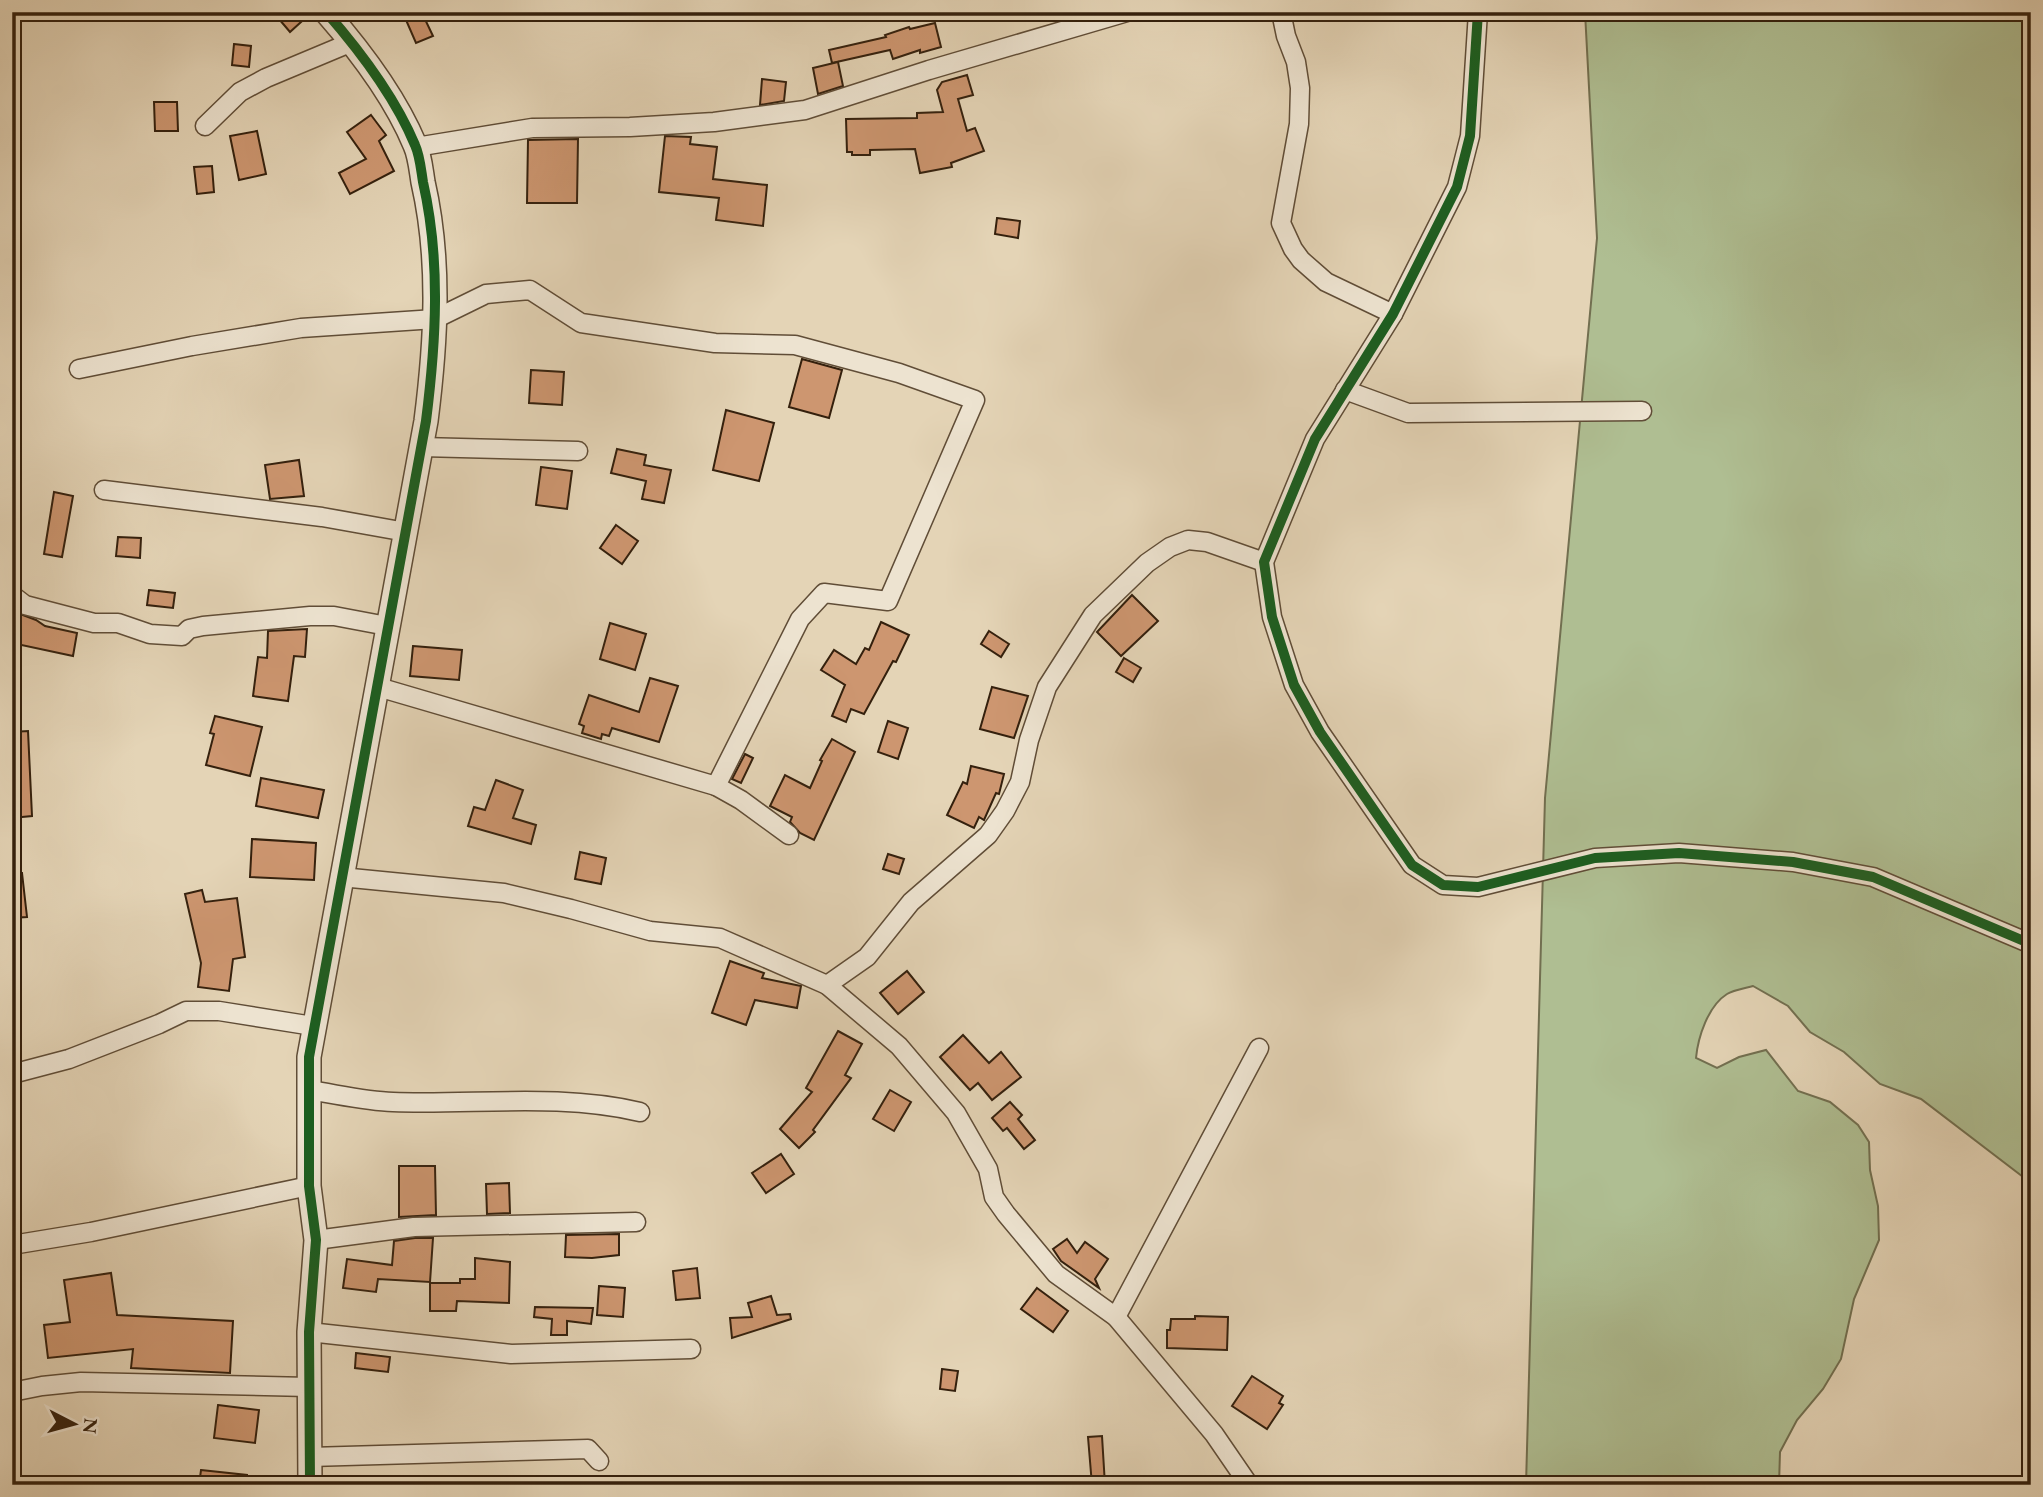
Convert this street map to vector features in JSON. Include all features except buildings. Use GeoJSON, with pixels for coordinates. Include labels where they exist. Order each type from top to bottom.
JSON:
{"type":"FeatureCollection","features":[{"type":"Feature","properties":{"kind":"street"},"geometry":{"type":"LineString","coordinates":[[310,1485],[309,1332],[316,1240],[309,1186],[309,1058],[421,447],[434,353],[435,319],[429,209],[416,146],[378,78],[326,12]]}},
{"type":"Feature","properties":{"kind":"street"},"geometry":{"type":"LineString","coordinates":[[416,146],[532,128],[630,127],[714,122],[805,110],[929,70],[1127,12]]}},
{"type":"Feature","properties":{"kind":"street"},"geometry":{"type":"LineString","coordinates":[[1281,12],[1286,36],[1296,62],[1300,88],[1299,124],[1281,223],[1301,260],[1326,282],[1393,314]]}},
{"type":"Feature","properties":{"kind":"street"},"geometry":{"type":"LineString","coordinates":[[1478,12],[1470,136],[1457,187],[1393,314],[1315,439],[1264,562],[1272,617],[1294,685],[1320,732],[1412,865],[1444,885],[1478,887],[1595,858],[1679,853],[1793,862],[1872,877],[2031,944]]}},
{"type":"Feature","properties":{"kind":"street"},"geometry":{"type":"LineString","coordinates":[[205,126],[240,92],[266,78],[352,42]]}},
{"type":"Feature","properties":{"kind":"street"},"geometry":{"type":"LineString","coordinates":[[79,369],[301,328],[435,319],[486,294],[530,290],[581,323],[715,343],[795,345],[899,373],[975,400],[888,601],[824,593],[800,620],[716,786]]}},
{"type":"Feature","properties":{"kind":"street"},"geometry":{"type":"LineString","coordinates":[[1345,390],[1408,413],[1642,411]]}},
{"type":"Feature","properties":{"kind":"street"},"geometry":{"type":"LineString","coordinates":[[421,447],[578,451]]}},
{"type":"Feature","properties":{"kind":"street"},"geometry":{"type":"LineString","coordinates":[[104,490],[322,517],[406,533]]}},
{"type":"Feature","properties":{"kind":"street"},"geometry":{"type":"LineString","coordinates":[[827,985],[867,957],[911,902],[988,835],[1005,811],[1020,782],[1029,740],[1047,687],[1093,615],[1147,563],[1170,547],[1188,540],[1207,542],[1264,562]]}},
{"type":"Feature","properties":{"kind":"street"},"geometry":{"type":"LineString","coordinates":[[12,595],[25,605],[94,623],[118,623],[150,634],[182,636],[189,629],[203,626],[310,616],[334,616],[387,626]]}},
{"type":"Feature","properties":{"kind":"street"},"geometry":{"type":"LineString","coordinates":[[378,687],[716,786],[741,800],[789,835]]}},
{"type":"Feature","properties":{"kind":"street"},"geometry":{"type":"LineString","coordinates":[[341,877],[504,893],[650,931],[720,938],[827,985],[899,1046],[956,1113],[988,1169],[994,1197],[1056,1274],[1116,1317],[1214,1434],[1250,1485]]}},
{"type":"Feature","properties":{"kind":"street"},"geometry":{"type":"LineString","coordinates":[[12,1074],[69,1059],[186,1011],[219,1011],[313,1026]]}},
{"type":"Feature","properties":{"kind":"street"},"geometry":{"type":"LineString","coordinates":[[1116,1317],[1259,1048]]}},
{"type":"Feature","properties":{"kind":"street"},"geometry":{"type":"LineString","coordinates":[[308,1090],[391,1102],[505,1101],[613,1105],[639,1112]]}},
{"type":"Feature","properties":{"kind":"street"},"geometry":{"type":"LineString","coordinates":[[12,1245],[91,1232],[309,1186]]}},
{"type":"Feature","properties":{"kind":"street"},"geometry":{"type":"LineString","coordinates":[[316,1240],[414,1227],[636,1222]]}},
{"type":"Feature","properties":{"kind":"street"},"geometry":{"type":"LineString","coordinates":[[309,1332],[511,1354],[691,1349]]}},
{"type":"Feature","properties":{"kind":"street"},"geometry":{"type":"LineString","coordinates":[[12,1392],[81,1382],[309,1387]]}},
{"type":"Feature","properties":{"kind":"street"},"geometry":{"type":"LineString","coordinates":[[310,1457],[588,1449],[600,1461]]}},
{"type":"Feature","properties":{"kind":"green space"},"geometry":{"type":"Polygon","coordinates":[[[1585,12],[2031,12],[2031,1183],[1921,1099],[1880,1084],[1844,1052],[1810,1032],[1788,1006],[1753,986],[1730,993],[1714,1006],[1702,1032],[1696,1058],[1717,1068],[1739,1057],[1766,1050],[1798,1091],[1830,1102],[1858,1125],[1869,1142],[1870,1170],[1878,1206],[1879,1240],[1854,1299],[1841,1359],[1823,1389],[1797,1420],[1780,1452],[1779,1485],[1526,1485],[1545,798],[1597,238],[1585,12]]]}},
{"type":"Feature","properties":{"kind":"cycle path"},"geometry":{"type":"LineString","coordinates":[[310,1485],[309,1332],[316,1240],[309,1186],[309,1057],[426,421],[435,302],[429,212],[417,149],[387,92],[326,12]]}},
{"type":"Feature","properties":{"kind":"cycle path"},"geometry":{"type":"LineString","coordinates":[[1478,12],[1470,136],[1457,187],[1393,314],[1315,439],[1264,562],[1272,617],[1294,685],[1320,732],[1412,865],[1443,885],[1478,887],[1595,858],[1679,853],[1793,862],[1873,877],[2031,944]]}}]}
